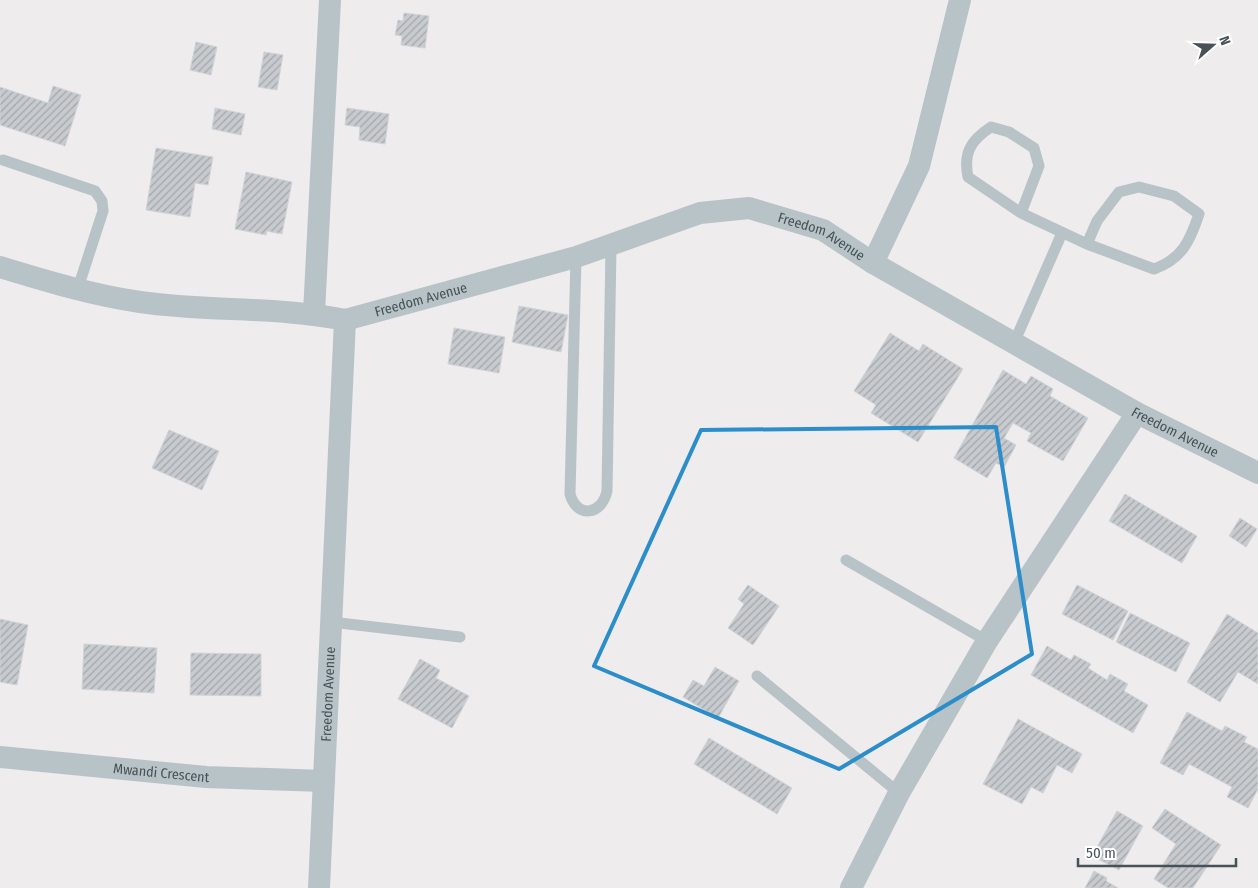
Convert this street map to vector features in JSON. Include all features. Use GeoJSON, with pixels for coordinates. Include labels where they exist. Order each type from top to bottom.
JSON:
{"type":"FeatureCollection","features":[{"type":"Feature","properties":{"kind":"street"},"geometry":{"type":"LineString","coordinates":[[314,314],[330,0]]}},
{"type":"Feature","properties":{"kind":"street"},"geometry":{"type":"LineString","coordinates":[[873,263],[919,166],[960,0]]}},
{"type":"Feature","properties":{"kind":"street","name":"Freedom Avenue"},"geometry":{"type":"LineString","coordinates":[[0,267],[77,291],[142,302],[314,314],[345,320],[576,257],[700,213],[749,208],[822,230],[873,263],[1136,413],[1258,473]]}},
{"type":"Feature","properties":{"kind":"street","name":"Freedom Avenue"},"geometry":{"type":"LineString","coordinates":[[318,888],[345,320]]}},
{"type":"Feature","properties":{"kind":"street"},"geometry":{"type":"LineString","coordinates":[[851,888],[899,793],[987,641],[1136,413]]}},
{"type":"Feature","properties":{"kind":"street","name":"Mwandi Crescent"},"geometry":{"type":"LineString","coordinates":[[0,757],[206,777],[324,781]]}},
{"type":"Feature","properties":{"kind":"lane"},"geometry":{"type":"LineString","coordinates":[[1021,213],[1039,166],[1034,148],[1009,132],[991,127],[976,137],[968,153],[965,161],[968,177],[1021,213],[1087,244],[1154,269],[1170,264],[1191,240],[1199,214],[1174,196],[1139,187],[1119,192],[1097,221],[1087,244]]}},
{"type":"Feature","properties":{"kind":"lane"},"geometry":{"type":"LineString","coordinates":[[3,160],[96,191],[102,201],[103,211],[77,291]]}},
{"type":"Feature","properties":{"kind":"lane"},"geometry":{"type":"LineString","coordinates":[[1014,343],[1062,233]]}},
{"type":"Feature","properties":{"kind":"lane"},"geometry":{"type":"LineString","coordinates":[[576,257],[570,494],[572,502],[579,510],[587,512],[598,507],[605,500],[606,491],[610,246]]}},
{"type":"Feature","properties":{"kind":"lane"},"geometry":{"type":"LineString","coordinates":[[846,560],[987,641]]}},
{"type":"Feature","properties":{"kind":"lane"},"geometry":{"type":"LineString","coordinates":[[331,622],[460,637]]}},
{"type":"Feature","properties":{"kind":"lane"},"geometry":{"type":"LineString","coordinates":[[757,676],[899,793]]}},
{"type":"Feature","properties":{"kind":"highlighted area"},"geometry":{"type":"Polygon","coordinates":[[[996,427],[1032,654],[839,769],[594,666],[701,430],[996,427]]]}},
{"type":"Feature","properties":{"kind":"building"},"geometry":{"type":"Polygon","coordinates":[[[404,13],[429,16],[425,48],[401,45],[402,36],[395,35],[398,20],[403,21],[404,13]]]}},
{"type":"Feature","properties":{"kind":"building"},"geometry":{"type":"Polygon","coordinates":[[[196,42],[217,47],[211,75],[190,70],[196,42]]]}},
{"type":"Feature","properties":{"kind":"building"},"geometry":{"type":"Polygon","coordinates":[[[264,52],[283,55],[277,90],[258,87],[264,52]]]}},
{"type":"Feature","properties":{"kind":"building"},"geometry":{"type":"Polygon","coordinates":[[[53,86],[81,95],[65,146],[0,125],[0,87],[48,103],[53,86]]]}},
{"type":"Feature","properties":{"kind":"building"},"geometry":{"type":"Polygon","coordinates":[[[215,108],[245,114],[241,135],[212,129],[215,108]]]}},
{"type":"Feature","properties":{"kind":"building"},"geometry":{"type":"Polygon","coordinates":[[[347,108],[389,114],[385,144],[359,140],[360,127],[345,125],[347,108]]]}},
{"type":"Feature","properties":{"kind":"building"},"geometry":{"type":"Polygon","coordinates":[[[156,148],[213,157],[208,185],[195,183],[190,217],[146,210],[156,148]]]}},
{"type":"Feature","properties":{"kind":"building"},"geometry":{"type":"Polygon","coordinates":[[[246,172],[292,182],[282,234],[267,231],[266,235],[235,229],[246,172]]]}},
{"type":"Feature","properties":{"kind":"building"},"geometry":{"type":"Polygon","coordinates":[[[519,306],[568,315],[561,352],[512,342],[519,306]]]}},
{"type":"Feature","properties":{"kind":"building"},"geometry":{"type":"Polygon","coordinates":[[[454,328],[505,337],[499,373],[448,364],[454,328]]]}},
{"type":"Feature","properties":{"kind":"building"},"geometry":{"type":"Polygon","coordinates":[[[890,333],[919,351],[923,344],[963,369],[918,442],[871,413],[876,405],[854,391],[890,333]]]}},
{"type":"Feature","properties":{"kind":"building"},"geometry":{"type":"Polygon","coordinates":[[[1003,370],[1026,384],[1031,376],[1053,389],[1050,396],[1088,418],[1063,461],[1027,441],[1031,433],[1013,423],[1004,438],[1016,445],[1004,467],[996,463],[987,478],[954,458],[1003,370]]]}},
{"type":"Feature","properties":{"kind":"building"},"geometry":{"type":"Polygon","coordinates":[[[169,430],[219,451],[202,490],[152,468],[169,430]]]}},
{"type":"Feature","properties":{"kind":"building"},"geometry":{"type":"Polygon","coordinates":[[[1125,494],[1197,536],[1182,563],[1109,521],[1125,494]]]}},
{"type":"Feature","properties":{"kind":"building"},"geometry":{"type":"Polygon","coordinates":[[[1240,518],[1257,529],[1246,547],[1229,536],[1240,518]]]}},
{"type":"Feature","properties":{"kind":"building"},"geometry":{"type":"Polygon","coordinates":[[[748,585],[779,606],[753,645],[728,628],[744,604],[738,599],[748,585]]]}},
{"type":"Feature","properties":{"kind":"building"},"geometry":{"type":"Polygon","coordinates":[[[1077,585],[1128,611],[1113,640],[1062,614],[1077,585]]]}},
{"type":"Feature","properties":{"kind":"building"},"geometry":{"type":"Polygon","coordinates":[[[1130,613],[1190,643],[1176,672],[1116,642],[1130,613]]]}},
{"type":"Feature","properties":{"kind":"building"},"geometry":{"type":"Polygon","coordinates":[[[1227,614],[1258,633],[1258,684],[1238,672],[1220,702],[1187,682],[1227,614]]]}},
{"type":"Feature","properties":{"kind":"building"},"geometry":{"type":"Polygon","coordinates":[[[0,619],[28,625],[17,685],[0,682],[0,619]]]}},
{"type":"Feature","properties":{"kind":"building"},"geometry":{"type":"Polygon","coordinates":[[[84,644],[157,648],[154,693],[82,689],[84,644]]]}},
{"type":"Feature","properties":{"kind":"building"},"geometry":{"type":"Polygon","coordinates":[[[1047,646],[1071,660],[1074,655],[1091,664],[1088,668],[1107,680],[1110,674],[1128,684],[1124,691],[1148,705],[1133,733],[1031,675],[1047,646]]]}},
{"type":"Feature","properties":{"kind":"building"},"geometry":{"type":"Polygon","coordinates":[[[191,653],[261,654],[261,696],[190,695],[191,653]]]}},
{"type":"Feature","properties":{"kind":"building"},"geometry":{"type":"Polygon","coordinates":[[[420,659],[440,670],[436,678],[469,696],[452,728],[398,699],[420,659]]]}},
{"type":"Feature","properties":{"kind":"building"},"geometry":{"type":"Polygon","coordinates":[[[715,667],[739,681],[718,718],[683,697],[693,680],[704,686],[715,667]]]}},
{"type":"Feature","properties":{"kind":"building"},"geometry":{"type":"Polygon","coordinates":[[[1187,712],[1222,731],[1225,726],[1247,737],[1244,742],[1258,749],[1258,789],[1248,808],[1227,797],[1232,787],[1189,764],[1183,775],[1160,763],[1187,712]]]}},
{"type":"Feature","properties":{"kind":"building"},"geometry":{"type":"Polygon","coordinates":[[[1018,719],[1082,754],[1072,773],[1057,765],[1043,793],[1031,787],[1022,804],[983,784],[1018,719]]]}},
{"type":"Feature","properties":{"kind":"building"},"geometry":{"type":"Polygon","coordinates":[[[709,738],[792,788],[777,814],[694,764],[709,738]]]}},
{"type":"Feature","properties":{"kind":"building"},"geometry":{"type":"Polygon","coordinates":[[[1165,809],[1221,845],[1193,888],[1168,888],[1154,879],[1176,844],[1152,828],[1165,809]]]}},
{"type":"Feature","properties":{"kind":"building"},"geometry":{"type":"Polygon","coordinates":[[[1117,811],[1143,826],[1119,870],[1092,856],[1117,811]]]}},
{"type":"Feature","properties":{"kind":"building"},"geometry":{"type":"Polygon","coordinates":[[[1094,871],[1107,878],[1106,881],[1118,888],[1085,888],[1094,871]]]}}]}
